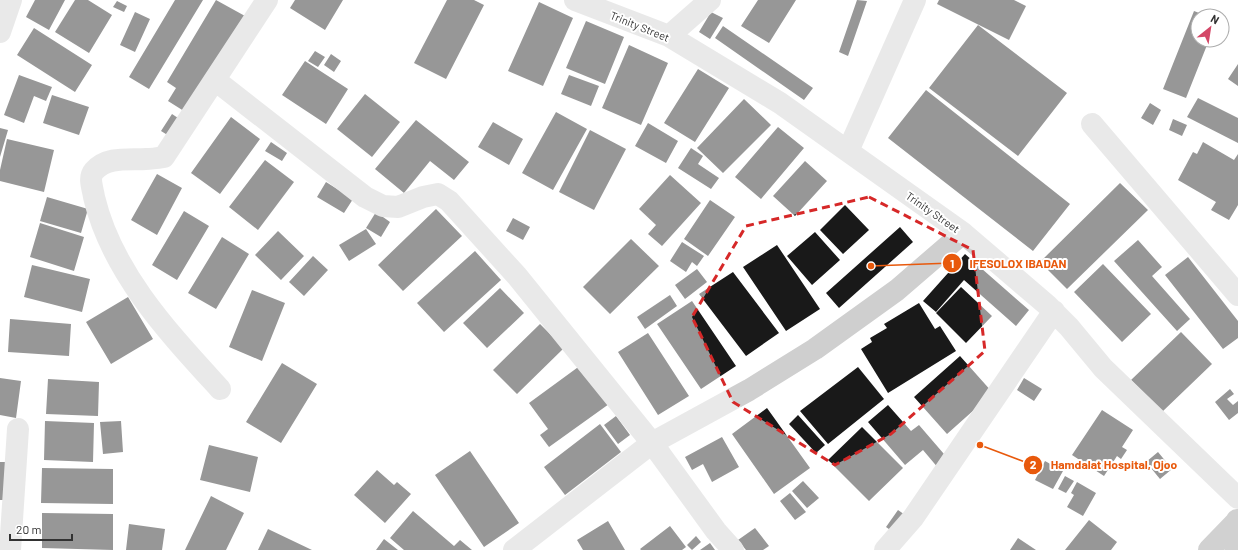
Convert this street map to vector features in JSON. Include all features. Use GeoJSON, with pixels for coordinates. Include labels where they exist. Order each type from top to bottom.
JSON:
{"type":"FeatureCollection","features":[{"type":"Feature","properties":{"kind":"highway"},"geometry":{"type":"LineString","coordinates":[[1209,550],[1238,520]]}},
{"type":"Feature","properties":{"kind":"highway"},"geometry":{"type":"LineString","coordinates":[[1236,550],[1238,520]]}},
{"type":"Feature","properties":{"kind":"street"},"geometry":{"type":"LineString","coordinates":[[0,32],[11,0]]}},
{"type":"Feature","properties":{"kind":"street"},"geometry":{"type":"LineString","coordinates":[[220,389],[167,330],[134,285],[110,245],[96,206],[91,182],[93,172],[102,164],[121,159],[164,157],[267,0]]}},
{"type":"Feature","properties":{"kind":"street","name":"Trinity Street"},"geometry":{"type":"LineString","coordinates":[[575,0],[668,36],[780,103],[963,233],[1054,311],[1069,326],[1103,368],[1238,498]]}},
{"type":"Feature","properties":{"kind":"street"},"geometry":{"type":"LineString","coordinates":[[668,36],[710,0]]}},
{"type":"Feature","properties":{"kind":"street"},"geometry":{"type":"LineString","coordinates":[[848,151],[915,0]]}},
{"type":"Feature","properties":{"kind":"street"},"geometry":{"type":"LineString","coordinates":[[215,80],[366,197],[383,206],[398,207],[423,197],[438,194],[449,202],[517,276],[652,443],[716,531],[733,550]]}},
{"type":"Feature","properties":{"kind":"street"},"geometry":{"type":"LineString","coordinates":[[1092,124],[1238,295]]}},
{"type":"Feature","properties":{"kind":"street"},"geometry":{"type":"LineString","coordinates":[[514,550],[652,443],[749,390],[815,349],[897,290],[963,233]]}},
{"type":"Feature","properties":{"kind":"street"},"geometry":{"type":"LineString","coordinates":[[885,550],[913,518],[1054,311]]}},
{"type":"Feature","properties":{"kind":"street"},"geometry":{"type":"LineString","coordinates":[[10,550],[18,429]]}},
{"type":"Feature","properties":{"kind":"highlighted area"},"geometry":{"type":"Polygon","coordinates":[[[869,197],[973,250],[985,351],[891,434],[835,465],[733,402],[692,317],[746,226],[869,197]]]}},
{"type":"Feature","properties":{"kind":"building"},"geometry":{"type":"Polygon","coordinates":[[[35,0],[65,0],[49,30],[26,17],[35,0]]]}},
{"type":"Feature","properties":{"kind":"building"},"geometry":{"type":"Polygon","coordinates":[[[75,0],[88,0],[112,15],[89,53],[55,32],[75,0]]]}},
{"type":"Feature","properties":{"kind":"building"},"geometry":{"type":"Polygon","coordinates":[[[175,0],[203,0],[149,89],[129,77],[175,0]]]}},
{"type":"Feature","properties":{"kind":"building"},"geometry":{"type":"Polygon","coordinates":[[[216,0],[245,16],[187,113],[168,101],[176,88],[167,82],[216,0]]]}},
{"type":"Feature","properties":{"kind":"building"},"geometry":{"type":"Polygon","coordinates":[[[295,0],[343,0],[325,30],[290,8],[295,0]]]}},
{"type":"Feature","properties":{"kind":"building"},"geometry":{"type":"Polygon","coordinates":[[[447,0],[474,0],[484,5],[446,79],[414,63],[447,0]]]}},
{"type":"Feature","properties":{"kind":"building"},"geometry":{"type":"Polygon","coordinates":[[[758,0],[796,0],[769,43],[741,26],[758,0]]]}},
{"type":"Feature","properties":{"kind":"building"},"geometry":{"type":"Polygon","coordinates":[[[857,0],[867,1],[848,56],[839,52],[857,0]]]}},
{"type":"Feature","properties":{"kind":"building"},"geometry":{"type":"Polygon","coordinates":[[[939,0],[1014,0],[1026,6],[1009,40],[937,4],[939,0]]]}},
{"type":"Feature","properties":{"kind":"building"},"geometry":{"type":"Polygon","coordinates":[[[117,1],[127,6],[124,12],[113,7],[117,1]]]}},
{"type":"Feature","properties":{"kind":"building"},"geometry":{"type":"Polygon","coordinates":[[[539,2],[573,18],[543,86],[508,71],[539,2]]]}},
{"type":"Feature","properties":{"kind":"building"},"geometry":{"type":"Polygon","coordinates":[[[135,12],[150,19],[135,52],[120,45],[135,12]]]}},
{"type":"Feature","properties":{"kind":"building"},"geometry":{"type":"Polygon","coordinates":[[[711,12],[723,18],[710,39],[699,32],[711,12]]]}},
{"type":"Feature","properties":{"kind":"building"},"geometry":{"type":"Polygon","coordinates":[[[586,21],[624,37],[605,84],[566,68],[586,21]]]}},
{"type":"Feature","properties":{"kind":"building"},"geometry":{"type":"Polygon","coordinates":[[[1190,21],[1190,48],[1206,48],[1186,98],[1163,89],[1190,21]]]}},
{"type":"Feature","properties":{"kind":"building"},"geometry":{"type":"Polygon","coordinates":[[[978,25],[1067,93],[1018,156],[929,88],[978,25]]]}},
{"type":"Feature","properties":{"kind":"building"},"geometry":{"type":"Polygon","coordinates":[[[723,26],[813,88],[804,100],[715,38],[723,26]]]}},
{"type":"Feature","properties":{"kind":"building"},"geometry":{"type":"Polygon","coordinates":[[[34,28],[92,65],[75,92],[17,55],[34,28]]]}},
{"type":"Feature","properties":{"kind":"building"},"geometry":{"type":"Polygon","coordinates":[[[629,45],[668,63],[641,125],[602,108],[629,45]]]}},
{"type":"Feature","properties":{"kind":"building"},"geometry":{"type":"Polygon","coordinates":[[[315,51],[325,57],[318,67],[308,61],[315,51]]]}},
{"type":"Feature","properties":{"kind":"building"},"geometry":{"type":"Polygon","coordinates":[[[331,54],[341,61],[334,72],[324,65],[331,54]]]}},
{"type":"Feature","properties":{"kind":"building"},"geometry":{"type":"Polygon","coordinates":[[[305,61],[348,89],[326,124],[282,95],[305,61]]]}},
{"type":"Feature","properties":{"kind":"building"},"geometry":{"type":"Polygon","coordinates":[[[1238,64],[1238,86],[1228,79],[1238,64]]]}},
{"type":"Feature","properties":{"kind":"building"},"geometry":{"type":"Polygon","coordinates":[[[698,69],[729,88],[695,142],[664,123],[698,69]]]}},
{"type":"Feature","properties":{"kind":"building"},"geometry":{"type":"Polygon","coordinates":[[[19,75],[52,87],[46,101],[34,96],[24,123],[4,115],[19,75]]]}},
{"type":"Feature","properties":{"kind":"building"},"geometry":{"type":"Polygon","coordinates":[[[569,75],[599,86],[591,106],[561,94],[569,75]]]}},
{"type":"Feature","properties":{"kind":"building"},"geometry":{"type":"Polygon","coordinates":[[[926,90],[1070,204],[1033,251],[888,138],[926,90]]]}},
{"type":"Feature","properties":{"kind":"building"},"geometry":{"type":"Polygon","coordinates":[[[365,94],[400,122],[372,157],[337,129],[365,94]]]}},
{"type":"Feature","properties":{"kind":"building"},"geometry":{"type":"Polygon","coordinates":[[[52,95],[89,107],[79,135],[43,123],[52,95]]]}},
{"type":"Feature","properties":{"kind":"building"},"geometry":{"type":"Polygon","coordinates":[[[1198,98],[1238,118],[1238,143],[1187,117],[1198,98]]]}},
{"type":"Feature","properties":{"kind":"building"},"geometry":{"type":"Polygon","coordinates":[[[744,99],[771,125],[723,173],[697,148],[744,99]]]}},
{"type":"Feature","properties":{"kind":"building"},"geometry":{"type":"Polygon","coordinates":[[[1150,103],[1161,110],[1153,125],[1141,118],[1150,103]]]}},
{"type":"Feature","properties":{"kind":"building"},"geometry":{"type":"Polygon","coordinates":[[[556,112],[587,129],[553,190],[522,173],[556,112]]]}},
{"type":"Feature","properties":{"kind":"building"},"geometry":{"type":"Polygon","coordinates":[[[172,114],[184,122],[174,139],[161,131],[172,114]]]}},
{"type":"Feature","properties":{"kind":"building"},"geometry":{"type":"Polygon","coordinates":[[[231,117],[260,139],[220,194],[191,173],[231,117]]]}},
{"type":"Feature","properties":{"kind":"building"},"geometry":{"type":"Polygon","coordinates":[[[1173,119],[1187,125],[1182,136],[1169,130],[1173,119]]]}},
{"type":"Feature","properties":{"kind":"building"},"geometry":{"type":"Polygon","coordinates":[[[416,120],[469,162],[454,180],[430,161],[404,193],[375,169],[416,120]]]}},
{"type":"Feature","properties":{"kind":"building"},"geometry":{"type":"Polygon","coordinates":[[[493,122],[523,139],[509,165],[478,147],[493,122]]]}},
{"type":"Feature","properties":{"kind":"building"},"geometry":{"type":"Polygon","coordinates":[[[648,123],[678,141],[666,163],[635,146],[648,123]]]}},
{"type":"Feature","properties":{"kind":"building"},"geometry":{"type":"Polygon","coordinates":[[[778,127],[804,148],[761,199],[735,177],[778,127]]]}},
{"type":"Feature","properties":{"kind":"building"},"geometry":{"type":"Polygon","coordinates":[[[0,128],[8,130],[0,157],[0,128]]]}},
{"type":"Feature","properties":{"kind":"building"},"geometry":{"type":"Polygon","coordinates":[[[590,130],[626,149],[594,210],[559,192],[590,130]]]}},
{"type":"Feature","properties":{"kind":"building"},"geometry":{"type":"Polygon","coordinates":[[[7,139],[54,150],[44,192],[0,181],[0,170],[7,139]]]}},
{"type":"Feature","properties":{"kind":"building"},"geometry":{"type":"Polygon","coordinates":[[[271,142],[287,153],[282,161],[265,151],[271,142]]]}},
{"type":"Feature","properties":{"kind":"building"},"geometry":{"type":"Polygon","coordinates":[[[1203,142],[1234,160],[1238,154],[1238,205],[1229,220],[1211,210],[1216,202],[1178,180],[1193,152],[1197,154],[1203,142]]]}},
{"type":"Feature","properties":{"kind":"building"},"geometry":{"type":"Polygon","coordinates":[[[691,148],[703,156],[698,164],[719,178],[711,189],[678,168],[691,148]]]}},
{"type":"Feature","properties":{"kind":"building"},"geometry":{"type":"Polygon","coordinates":[[[265,160],[294,182],[258,230],[229,207],[265,160]]]}},
{"type":"Feature","properties":{"kind":"building"},"geometry":{"type":"Polygon","coordinates":[[[805,161],[827,181],[795,216],[773,196],[805,161]]]}},
{"type":"Feature","properties":{"kind":"building"},"geometry":{"type":"Polygon","coordinates":[[[157,174],[182,188],[157,235],[131,220],[157,174]]]}},
{"type":"Feature","properties":{"kind":"building"},"geometry":{"type":"Polygon","coordinates":[[[670,175],[701,203],[662,246],[648,234],[656,225],[639,209],[670,175]]]}},
{"type":"Feature","properties":{"kind":"building"},"geometry":{"type":"Polygon","coordinates":[[[326,182],[353,199],[344,213],[317,197],[326,182]]]}},
{"type":"Feature","properties":{"kind":"building"},"geometry":{"type":"Polygon","coordinates":[[[1120,183],[1148,210],[1067,289],[1040,262],[1120,183]]]}},
{"type":"Feature","properties":{"kind":"building"},"geometry":{"type":"Polygon","coordinates":[[[47,197],[88,209],[81,233],[40,221],[47,197]]]}},
{"type":"Feature","properties":{"kind":"building"},"geometry":{"type":"Polygon","coordinates":[[[710,200],[735,217],[708,256],[684,239],[710,200]]]}},
{"type":"Feature","properties":{"kind":"building"},"geometry":{"type":"Polygon","coordinates":[[[845,205],[869,230],[843,254],[820,230],[845,205]]]}},
{"type":"Feature","properties":{"kind":"building"},"geometry":{"type":"Polygon","coordinates":[[[436,209],[462,236],[403,291],[378,265],[436,209]]]}},
{"type":"Feature","properties":{"kind":"building"},"geometry":{"type":"Polygon","coordinates":[[[184,211],[209,226],[177,280],[152,265],[184,211]]]}},
{"type":"Feature","properties":{"kind":"building"},"geometry":{"type":"Polygon","coordinates":[[[376,212],[390,222],[381,237],[366,228],[376,212]]]}},
{"type":"Feature","properties":{"kind":"building"},"geometry":{"type":"Polygon","coordinates":[[[513,218],[530,227],[523,240],[506,231],[513,218]]]}},
{"type":"Feature","properties":{"kind":"building"},"geometry":{"type":"Polygon","coordinates":[[[40,223],[84,237],[74,271],[30,257],[40,223]]]}},
{"type":"Feature","properties":{"kind":"building"},"geometry":{"type":"Polygon","coordinates":[[[900,227],[913,242],[839,308],[826,293],[900,227]]]}},
{"type":"Feature","properties":{"kind":"building"},"geometry":{"type":"Polygon","coordinates":[[[366,229],[376,244],[349,261],[339,245],[366,229]]]}},
{"type":"Feature","properties":{"kind":"building"},"geometry":{"type":"Polygon","coordinates":[[[278,231],[304,256],[281,280],[255,255],[278,231]]]}},
{"type":"Feature","properties":{"kind":"building"},"geometry":{"type":"Polygon","coordinates":[[[815,232],[840,260],[812,285],[787,256],[815,232]]]}},
{"type":"Feature","properties":{"kind":"building"},"geometry":{"type":"Polygon","coordinates":[[[222,237],[249,254],[216,309],[188,293],[222,237]]]}},
{"type":"Feature","properties":{"kind":"building"},"geometry":{"type":"Polygon","coordinates":[[[631,239],[659,266],[610,314],[583,287],[631,239]]]}},
{"type":"Feature","properties":{"kind":"building"},"geometry":{"type":"Polygon","coordinates":[[[1138,240],[1162,267],[1152,276],[1190,319],[1177,331],[1114,261],[1138,240]]]}},
{"type":"Feature","properties":{"kind":"building"},"geometry":{"type":"Polygon","coordinates":[[[682,242],[704,256],[697,266],[692,262],[686,272],[670,261],[682,242]]]}},
{"type":"Feature","properties":{"kind":"building"},"geometry":{"type":"Polygon","coordinates":[[[777,245],[820,309],[786,331],[743,267],[777,245]]]}},
{"type":"Feature","properties":{"kind":"building"},"geometry":{"type":"Polygon","coordinates":[[[475,251],[501,280],[444,332],[417,303],[475,251]]]}},
{"type":"Feature","properties":{"kind":"building"},"geometry":{"type":"Polygon","coordinates":[[[965,254],[1029,310],[1016,326],[964,280],[936,312],[923,301],[965,254]]]}},
{"type":"Feature","properties":{"kind":"building"},"geometry":{"type":"Polygon","coordinates":[[[313,256],[328,270],[304,296],[289,282],[313,256]]]}},
{"type":"Feature","properties":{"kind":"building"},"geometry":{"type":"Polygon","coordinates":[[[1188,257],[1238,321],[1238,338],[1223,349],[1165,275],[1188,257]]]}},
{"type":"Feature","properties":{"kind":"building"},"geometry":{"type":"Polygon","coordinates":[[[1103,264],[1151,314],[1122,342],[1074,292],[1103,264]]]}},
{"type":"Feature","properties":{"kind":"building"},"geometry":{"type":"Polygon","coordinates":[[[32,265],[90,279],[82,312],[24,297],[32,265]]]}},
{"type":"Feature","properties":{"kind":"building"},"geometry":{"type":"Polygon","coordinates":[[[697,269],[707,282],[685,299],[675,285],[697,269]]]}},
{"type":"Feature","properties":{"kind":"building"},"geometry":{"type":"Polygon","coordinates":[[[733,272],[779,333],[746,356],[699,294],[733,272]]]}},
{"type":"Feature","properties":{"kind":"building"},"geometry":{"type":"Polygon","coordinates":[[[961,287],[992,316],[966,343],[936,313],[961,287]]]}},
{"type":"Feature","properties":{"kind":"building"},"geometry":{"type":"Polygon","coordinates":[[[500,288],[524,313],[487,348],[463,323],[500,288]]]}},
{"type":"Feature","properties":{"kind":"building"},"geometry":{"type":"Polygon","coordinates":[[[252,290],[285,303],[262,361],[229,347],[252,290]]]}},
{"type":"Feature","properties":{"kind":"building"},"geometry":{"type":"Polygon","coordinates":[[[670,295],[677,306],[645,329],[637,317],[670,295]]]}},
{"type":"Feature","properties":{"kind":"building"},"geometry":{"type":"Polygon","coordinates":[[[128,297],[153,339],[111,364],[86,322],[128,297]]]}},
{"type":"Feature","properties":{"kind":"building"},"geometry":{"type":"Polygon","coordinates":[[[692,301],[736,366],[701,389],[657,324],[692,301]]]}},
{"type":"Feature","properties":{"kind":"building"},"geometry":{"type":"Polygon","coordinates":[[[919,303],[935,329],[940,326],[956,351],[888,393],[861,349],[872,342],[870,338],[887,328],[884,324],[919,303]]]}},
{"type":"Feature","properties":{"kind":"building"},"geometry":{"type":"Polygon","coordinates":[[[10,319],[71,324],[69,356],[8,352],[10,319]]]}},
{"type":"Feature","properties":{"kind":"building"},"geometry":{"type":"Polygon","coordinates":[[[540,324],[564,348],[517,394],[493,370],[540,324]]]}},
{"type":"Feature","properties":{"kind":"building"},"geometry":{"type":"Polygon","coordinates":[[[1181,332],[1212,364],[1162,412],[1131,380],[1181,332]]]}},
{"type":"Feature","properties":{"kind":"building"},"geometry":{"type":"Polygon","coordinates":[[[648,333],[689,396],[658,415],[618,352],[648,333]]]}},
{"type":"Feature","properties":{"kind":"building"},"geometry":{"type":"Polygon","coordinates":[[[960,356],[993,393],[947,434],[914,397],[960,356]]]}},
{"type":"Feature","properties":{"kind":"building"},"geometry":{"type":"Polygon","coordinates":[[[282,363],[317,384],[281,443],[246,422],[282,363]]]}},
{"type":"Feature","properties":{"kind":"building"},"geometry":{"type":"Polygon","coordinates":[[[581,365],[609,404],[549,447],[540,435],[548,429],[529,403],[581,365]]]}},
{"type":"Feature","properties":{"kind":"building"},"geometry":{"type":"Polygon","coordinates":[[[858,367],[884,399],[828,444],[800,411],[858,367]]]}},
{"type":"Feature","properties":{"kind":"building"},"geometry":{"type":"Polygon","coordinates":[[[0,378],[21,381],[16,418],[0,415],[0,378]]]}},
{"type":"Feature","properties":{"kind":"building"},"geometry":{"type":"Polygon","coordinates":[[[1024,378],[1042,389],[1034,401],[1017,390],[1024,378]]]}},
{"type":"Feature","properties":{"kind":"building"},"geometry":{"type":"Polygon","coordinates":[[[48,379],[99,382],[98,416],[46,414],[48,379]]]}},
{"type":"Feature","properties":{"kind":"building"},"geometry":{"type":"Polygon","coordinates":[[[1230,389],[1234,394],[1227,399],[1233,405],[1238,401],[1238,413],[1229,420],[1215,402],[1230,389]]]}},
{"type":"Feature","properties":{"kind":"building"},"geometry":{"type":"Polygon","coordinates":[[[888,405],[911,431],[919,425],[950,461],[939,469],[923,450],[905,465],[868,422],[888,405]]]}},
{"type":"Feature","properties":{"kind":"building"},"geometry":{"type":"Polygon","coordinates":[[[767,408],[810,468],[774,494],[732,434],[767,408]]]}},
{"type":"Feature","properties":{"kind":"building"},"geometry":{"type":"Polygon","coordinates":[[[1102,410],[1133,430],[1122,447],[1127,450],[1121,459],[1117,456],[1104,476],[1072,455],[1102,410]]]}},
{"type":"Feature","properties":{"kind":"building"},"geometry":{"type":"Polygon","coordinates":[[[798,415],[825,445],[816,453],[789,424],[798,415]]]}},
{"type":"Feature","properties":{"kind":"building"},"geometry":{"type":"Polygon","coordinates":[[[616,416],[630,435],[618,444],[604,425],[616,416]]]}},
{"type":"Feature","properties":{"kind":"building"},"geometry":{"type":"Polygon","coordinates":[[[45,421],[94,423],[93,462],[44,460],[45,421]]]}},
{"type":"Feature","properties":{"kind":"building"},"geometry":{"type":"Polygon","coordinates":[[[121,421],[123,452],[103,454],[100,422],[121,421]]]}},
{"type":"Feature","properties":{"kind":"building"},"geometry":{"type":"Polygon","coordinates":[[[600,424],[621,452],[565,495],[544,467],[600,424]]]}},
{"type":"Feature","properties":{"kind":"building"},"geometry":{"type":"Polygon","coordinates":[[[862,427],[903,468],[869,501],[828,460],[862,427]]]}},
{"type":"Feature","properties":{"kind":"building"},"geometry":{"type":"Polygon","coordinates":[[[722,437],[739,467],[712,482],[703,464],[692,470],[685,457],[722,437]]]}},
{"type":"Feature","properties":{"kind":"building"},"geometry":{"type":"Polygon","coordinates":[[[209,445],[258,457],[250,492],[200,480],[209,445]]]}},
{"type":"Feature","properties":{"kind":"building"},"geometry":{"type":"Polygon","coordinates":[[[470,451],[519,523],[484,547],[435,475],[470,451]]]}},
{"type":"Feature","properties":{"kind":"building"},"geometry":{"type":"Polygon","coordinates":[[[1158,452],[1172,469],[1160,479],[1146,462],[1158,452]]]}},
{"type":"Feature","properties":{"kind":"building"},"geometry":{"type":"Polygon","coordinates":[[[1045,461],[1063,471],[1053,489],[1035,480],[1045,461]]]}},
{"type":"Feature","properties":{"kind":"building"},"geometry":{"type":"Polygon","coordinates":[[[0,462],[5,462],[6,500],[0,500],[0,462]]]}},
{"type":"Feature","properties":{"kind":"building"},"geometry":{"type":"Polygon","coordinates":[[[42,468],[113,469],[113,504],[41,503],[42,468]]]}},
{"type":"Feature","properties":{"kind":"building"},"geometry":{"type":"Polygon","coordinates":[[[377,470],[394,485],[397,482],[411,494],[385,523],[354,495],[377,470]]]}},
{"type":"Feature","properties":{"kind":"building"},"geometry":{"type":"Polygon","coordinates":[[[1065,476],[1074,481],[1066,493],[1058,489],[1065,476]]]}},
{"type":"Feature","properties":{"kind":"building"},"geometry":{"type":"Polygon","coordinates":[[[803,481],[819,498],[807,508],[792,491],[803,481]]]}},
{"type":"Feature","properties":{"kind":"building"},"geometry":{"type":"Polygon","coordinates":[[[1077,482],[1096,493],[1083,516],[1067,507],[1074,495],[1071,493],[1077,482]]]}},
{"type":"Feature","properties":{"kind":"building"},"geometry":{"type":"Polygon","coordinates":[[[790,493],[806,512],[795,520],[780,501],[790,493]]]}},
{"type":"Feature","properties":{"kind":"building"},"geometry":{"type":"Polygon","coordinates":[[[211,496],[244,513],[226,550],[185,550],[211,496]]]}},
{"type":"Feature","properties":{"kind":"building"},"geometry":{"type":"Polygon","coordinates":[[[898,510],[908,517],[896,534],[886,527],[898,510]]]}},
{"type":"Feature","properties":{"kind":"building"},"geometry":{"type":"Polygon","coordinates":[[[413,511],[454,546],[460,540],[472,550],[404,550],[390,538],[413,511]]]}},
{"type":"Feature","properties":{"kind":"building"},"geometry":{"type":"Polygon","coordinates":[[[42,513],[113,514],[113,550],[42,548],[42,513]]]}},
{"type":"Feature","properties":{"kind":"building"},"geometry":{"type":"Polygon","coordinates":[[[1089,520],[1117,542],[1111,550],[1065,550],[1089,520]]]}},
{"type":"Feature","properties":{"kind":"building"},"geometry":{"type":"Polygon","coordinates":[[[608,521],[625,550],[583,550],[577,540],[608,521]]]}},
{"type":"Feature","properties":{"kind":"building"},"geometry":{"type":"Polygon","coordinates":[[[129,524],[165,529],[162,550],[126,550],[129,524]]]}},
{"type":"Feature","properties":{"kind":"building"},"geometry":{"type":"Polygon","coordinates":[[[670,526],[686,547],[682,550],[640,549],[670,526]]]}},
{"type":"Feature","properties":{"kind":"building"},"geometry":{"type":"Polygon","coordinates":[[[755,528],[769,546],[763,550],[746,550],[738,540],[755,528]]]}},
{"type":"Feature","properties":{"kind":"building"},"geometry":{"type":"Polygon","coordinates":[[[268,529],[312,550],[258,550],[268,529]]]}},
{"type":"Feature","properties":{"kind":"building"},"geometry":{"type":"Polygon","coordinates":[[[696,536],[701,542],[692,550],[687,545],[696,536]]]}},
{"type":"Feature","properties":{"kind":"building"},"geometry":{"type":"Polygon","coordinates":[[[1018,538],[1036,550],[1010,550],[1018,538]]]}},
{"type":"Feature","properties":{"kind":"building"},"geometry":{"type":"Polygon","coordinates":[[[384,539],[398,550],[376,550],[384,539]]]}},
{"type":"Feature","properties":{"kind":"building"},"geometry":{"type":"Polygon","coordinates":[[[710,543],[715,550],[700,550],[710,543]]]}},
{"type":"Feature","properties":{"kind":"place","name":"IFESOLOX IBADAN"},"geometry":{"type":"Point","coordinates":[871,266]}},
{"type":"Feature","properties":{"kind":"place","name":"Hamdalat Hospital, Ojoo"},"geometry":{"type":"Point","coordinates":[980,445]}}]}
